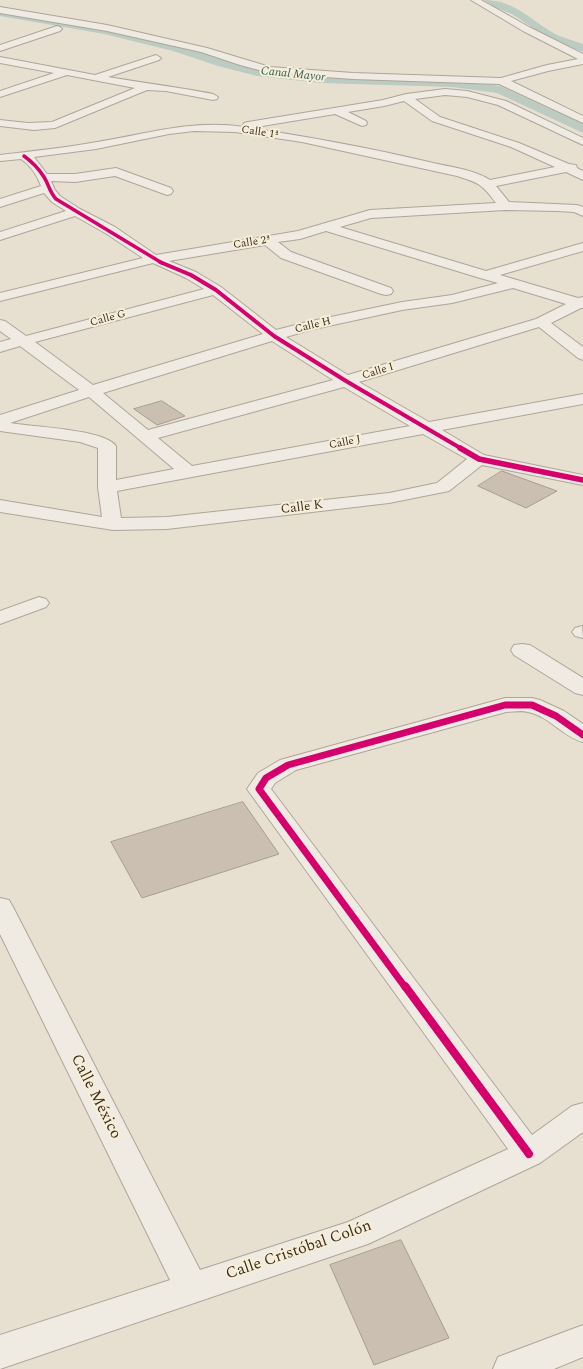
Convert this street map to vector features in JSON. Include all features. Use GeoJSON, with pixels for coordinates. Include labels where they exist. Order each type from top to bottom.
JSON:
{"type":"FeatureCollection","features":[{"type":"Feature","properties":{"kind":"street"},"geometry":{"type":"LineString","coordinates":[[475,0],[583,59]]}},
{"type":"Feature","properties":{"kind":"street"},"geometry":{"type":"LineString","coordinates":[[0,10],[107,28],[204,50],[270,70],[353,76],[501,81],[583,59]]}},
{"type":"Feature","properties":{"kind":"street"},"geometry":{"type":"LineString","coordinates":[[0,48],[57,30]]}},
{"type":"Feature","properties":{"kind":"street"},"geometry":{"type":"LineString","coordinates":[[97,78],[156,58]]}},
{"type":"Feature","properties":{"kind":"street"},"geometry":{"type":"LineString","coordinates":[[0,60],[146,87],[166,88],[213,97]]}},
{"type":"Feature","properties":{"kind":"street"},"geometry":{"type":"LineString","coordinates":[[0,94],[66,72]]}},
{"type":"Feature","properties":{"kind":"street"},"geometry":{"type":"LineString","coordinates":[[501,81],[583,120]]}},
{"type":"Feature","properties":{"kind":"street"},"geometry":{"type":"LineString","coordinates":[[0,123],[32,128],[43,128],[56,125],[146,87]]}},
{"type":"Feature","properties":{"kind":"street"},"geometry":{"type":"LineString","coordinates":[[235,129],[258,123],[384,103],[406,97],[445,92],[467,94],[496,101],[583,142]]}},
{"type":"Feature","properties":{"kind":"street"},"geometry":{"type":"LineString","coordinates":[[406,97],[436,119],[515,145],[583,176]]}},
{"type":"Feature","properties":{"kind":"street"},"geometry":{"type":"LineString","coordinates":[[335,110],[362,124]]}},
{"type":"Feature","properties":{"kind":"street","name":"Calle 1ª"},"geometry":{"type":"LineString","coordinates":[[0,158],[96,146],[169,131],[194,128],[235,129],[302,139],[396,158],[460,173],[480,179],[488,184],[505,206]]}},
{"type":"Feature","properties":{"kind":"street"},"geometry":{"type":"LineString","coordinates":[[169,131],[184,141]]}},
{"type":"Feature","properties":{"kind":"street"},"geometry":{"type":"LineString","coordinates":[[24,156],[30,160],[56,199],[76,212],[110,230],[154,259],[191,275],[216,290],[274,336],[346,381],[479,459],[583,480]]}},
{"type":"Feature","properties":{"kind":"street"},"geometry":{"type":"LineString","coordinates":[[488,184],[583,166]]}},
{"type":"Feature","properties":{"kind":"street"},"geometry":{"type":"LineString","coordinates":[[0,202],[46,182],[116,172],[167,191]]}},
{"type":"Feature","properties":{"kind":"street","name":"Calle 2ª"},"geometry":{"type":"LineString","coordinates":[[0,297],[154,259],[300,235],[370,214],[505,206],[581,209]]}},
{"type":"Feature","properties":{"kind":"street"},"geometry":{"type":"LineString","coordinates":[[0,236],[76,212]]}},
{"type":"Feature","properties":{"kind":"street"},"geometry":{"type":"LineString","coordinates":[[325,228],[582,303]]}},
{"type":"Feature","properties":{"kind":"street"},"geometry":{"type":"LineString","coordinates":[[266,240],[286,255],[386,291]]}},
{"type":"Feature","properties":{"kind":"street"},"geometry":{"type":"LineString","coordinates":[[485,275],[583,247]]}},
{"type":"Feature","properties":{"kind":"street","name":"Calle H"},"geometry":{"type":"LineString","coordinates":[[0,421],[91,391],[307,326],[402,306],[452,299],[515,283]]}},
{"type":"Feature","properties":{"kind":"street","name":"Calle G"},"geometry":{"type":"LineString","coordinates":[[0,347],[216,290]]}},
{"type":"Feature","properties":{"kind":"street","name":"Calle I"},"geometry":{"type":"LineString","coordinates":[[145,436],[346,381],[541,322],[582,303]]}},
{"type":"Feature","properties":{"kind":"street"},"geometry":{"type":"LineString","coordinates":[[541,322],[583,355]]}},
{"type":"Feature","properties":{"kind":"street"},"geometry":{"type":"LineString","coordinates":[[0,324],[91,391],[188,472]]}},
{"type":"Feature","properties":{"kind":"street","name":"Calle J"},"geometry":{"type":"LineString","coordinates":[[107,487],[583,400]]}},
{"type":"Feature","properties":{"kind":"street"},"geometry":{"type":"LineString","coordinates":[[0,426],[25,431],[89,439],[107,446],[107,487],[113,524]]}},
{"type":"Feature","properties":{"kind":"street"},"geometry":{"type":"LineString","coordinates":[[0,444],[25,431]]}},
{"type":"Feature","properties":{"kind":"street","name":"Calle K"},"geometry":{"type":"LineString","coordinates":[[0,506],[113,524],[167,523],[390,498],[443,487],[479,459]]}},
{"type":"Feature","properties":{"kind":"street"},"geometry":{"type":"LineString","coordinates":[[0,618],[39,604]]}},
{"type":"Feature","properties":{"kind":"street"},"geometry":{"type":"LineString","coordinates":[[522,650],[583,688]]}},
{"type":"Feature","properties":{"kind":"street"},"geometry":{"type":"LineString","coordinates":[[529,1154],[258,789],[266,778],[288,765],[505,706],[532,705],[556,716],[583,735]]}},
{"type":"Feature","properties":{"kind":"street","name":"Calle México"},"geometry":{"type":"LineString","coordinates":[[0,907],[191,1288]]}},
{"type":"Feature","properties":{"kind":"street","name":"Calle Cristóbal Colón"},"geometry":{"type":"LineString","coordinates":[[0,1352],[356,1234],[529,1154],[583,1115]]}},
{"type":"Feature","properties":{"kind":"street"},"geometry":{"type":"LineString","coordinates":[[511,1369],[583,1341]]}},
{"type":"Feature","properties":{"kind":"building"},"geometry":{"type":"Polygon","coordinates":[[[162,401],[185,416],[157,425],[134,409],[162,401]]]}},
{"type":"Feature","properties":{"kind":"building"},"geometry":{"type":"Polygon","coordinates":[[[502,471],[557,491],[526,508],[478,486],[502,471]]]}},
{"type":"Feature","properties":{"kind":"building"},"geometry":{"type":"Polygon","coordinates":[[[243,802],[279,854],[142,898],[111,842],[243,802]]]}},
{"type":"Feature","properties":{"kind":"building"},"geometry":{"type":"Polygon","coordinates":[[[401,1240],[449,1338],[374,1365],[330,1265],[401,1240]]]}},
{"type":"Feature","properties":{"kind":"waterway"},"geometry":{"type":"LineString","coordinates":[[489,0],[516,12],[555,38],[583,48]]}},
{"type":"Feature","properties":{"kind":"waterway","name":"Canal Mayor"},"geometry":{"type":"LineString","coordinates":[[0,13],[104,31],[177,48],[222,63],[257,72],[320,79],[452,83],[500,90],[583,129]]}},
{"type":"Feature","properties":{"kind":"cycle path"},"geometry":{"type":"LineString","coordinates":[[24,156],[30,160],[44,177],[49,191],[56,199],[76,212],[110,230],[154,259],[191,275],[216,290],[274,336],[346,381],[479,459],[583,480]]}},
{"type":"Feature","properties":{"kind":"cycle path"},"geometry":{"type":"LineString","coordinates":[[529,1154],[259,789],[266,778],[288,765],[505,705],[532,705],[556,716],[583,735]]}}]}
